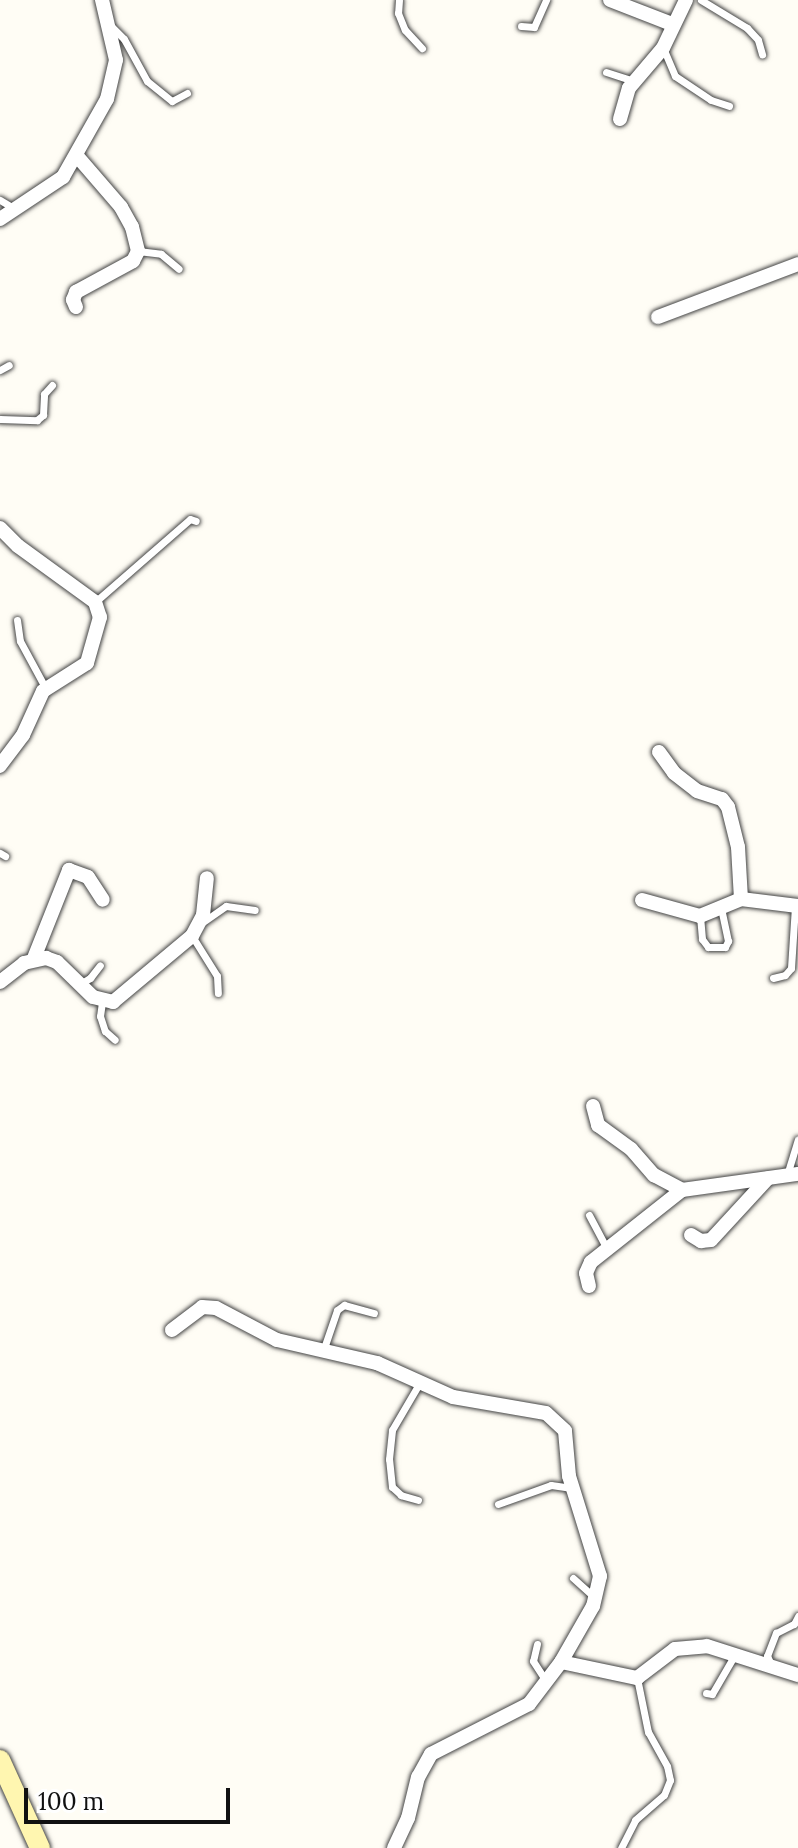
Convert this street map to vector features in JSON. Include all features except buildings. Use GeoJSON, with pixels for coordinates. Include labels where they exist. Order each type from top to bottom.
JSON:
{"type":"FeatureCollection","features":[{"type":"Feature","properties":{"kind":"main road"},"geometry":{"type":"LineString","coordinates":[[0,1760],[40,1848]]}},
{"type":"Feature","properties":{"kind":"street"},"geometry":{"type":"LineString","coordinates":[[0,219],[63,177],[113,85],[116,60],[102,0]]}},
{"type":"Feature","properties":{"kind":"street"},"geometry":{"type":"LineString","coordinates":[[610,0],[672,24]]}},
{"type":"Feature","properties":{"kind":"street"},"geometry":{"type":"LineString","coordinates":[[620,119],[633,81],[663,48],[686,0]]}},
{"type":"Feature","properties":{"kind":"street"},"geometry":{"type":"LineString","coordinates":[[76,307],[73,300],[76,292],[133,261],[138,251],[132,227],[121,207],[77,156]]}},
{"type":"Feature","properties":{"kind":"street"},"geometry":{"type":"LineString","coordinates":[[658,317],[798,264]]}},
{"type":"Feature","properties":{"kind":"street"},"geometry":{"type":"LineString","coordinates":[[0,528],[18,546],[95,602],[100,617],[87,663],[46,689],[23,735],[0,766]]}},
{"type":"Feature","properties":{"kind":"street"},"geometry":{"type":"LineString","coordinates":[[659,752],[674,773],[697,791],[722,799],[728,807],[738,847],[741,899]]}},
{"type":"Feature","properties":{"kind":"street"},"geometry":{"type":"LineString","coordinates":[[0,982],[34,958],[69,870],[88,877],[103,900]]}},
{"type":"Feature","properties":{"kind":"street"},"geometry":{"type":"LineString","coordinates":[[34,958],[57,962],[102,1002],[113,1002],[195,931],[207,878]]}},
{"type":"Feature","properties":{"kind":"street"},"geometry":{"type":"LineString","coordinates":[[642,900],[700,916],[741,899],[796,906]]}},
{"type":"Feature","properties":{"kind":"street"},"geometry":{"type":"LineString","coordinates":[[593,1106],[598,1125],[631,1149],[654,1175],[682,1190]]}},
{"type":"Feature","properties":{"kind":"street"},"geometry":{"type":"LineString","coordinates":[[589,1286],[586,1273],[606,1247],[682,1190],[793,1174]]}},
{"type":"Feature","properties":{"kind":"street"},"geometry":{"type":"LineString","coordinates":[[691,1235],[701,1241],[711,1240],[768,1178]]}},
{"type":"Feature","properties":{"kind":"street"},"geometry":{"type":"LineString","coordinates":[[172,1330],[202,1307],[216,1308],[277,1340],[377,1363],[453,1397],[532,1408],[557,1420],[568,1444],[572,1488],[600,1576],[595,1599],[561,1662],[529,1704],[431,1754],[418,1777],[408,1818],[394,1848]]}},
{"type":"Feature","properties":{"kind":"street"},"geometry":{"type":"LineString","coordinates":[[561,1662],[637,1678],[675,1649],[689,1645],[707,1646],[798,1675]]}},
{"type":"Feature","properties":{"kind":"lane"},"geometry":{"type":"LineString","coordinates":[[399,0],[401,21],[422,48]]}},
{"type":"Feature","properties":{"kind":"lane"},"geometry":{"type":"LineString","coordinates":[[521,26],[534,27],[546,0]]}},
{"type":"Feature","properties":{"kind":"lane"},"geometry":{"type":"LineString","coordinates":[[701,0],[747,28],[758,40],[762,54]]}},
{"type":"Feature","properties":{"kind":"lane"},"geometry":{"type":"LineString","coordinates":[[109,25],[124,39],[147,81],[172,101],[187,93]]}},
{"type":"Feature","properties":{"kind":"lane"},"geometry":{"type":"LineString","coordinates":[[663,48],[675,76],[711,100],[729,106]]}},
{"type":"Feature","properties":{"kind":"lane"},"geometry":{"type":"LineString","coordinates":[[606,72],[633,81]]}},
{"type":"Feature","properties":{"kind":"lane"},"geometry":{"type":"LineString","coordinates":[[0,200],[15,209]]}},
{"type":"Feature","properties":{"kind":"lane"},"geometry":{"type":"LineString","coordinates":[[138,251],[161,254],[179,269]]}},
{"type":"Feature","properties":{"kind":"lane"},"geometry":{"type":"LineString","coordinates":[[0,370],[9,365]]}},
{"type":"Feature","properties":{"kind":"lane"},"geometry":{"type":"LineString","coordinates":[[0,419],[37,420],[43,415],[44,394],[52,385]]}},
{"type":"Feature","properties":{"kind":"lane"},"geometry":{"type":"LineString","coordinates":[[95,602],[190,519],[196,521]]}},
{"type":"Feature","properties":{"kind":"lane"},"geometry":{"type":"LineString","coordinates":[[17,620],[20,641],[46,689]]}},
{"type":"Feature","properties":{"kind":"lane"},"geometry":{"type":"LineString","coordinates":[[218,993],[217,976],[195,931],[226,906],[255,910]]}},
{"type":"Feature","properties":{"kind":"lane"},"geometry":{"type":"LineString","coordinates":[[773,978],[785,975],[791,968],[796,906]]}},
{"type":"Feature","properties":{"kind":"lane"},"geometry":{"type":"LineString","coordinates":[[700,916],[702,939],[708,947],[725,947],[728,941],[721,907]]}},
{"type":"Feature","properties":{"kind":"lane"},"geometry":{"type":"LineString","coordinates":[[80,984],[90,978],[100,965]]}},
{"type":"Feature","properties":{"kind":"lane"},"geometry":{"type":"LineString","coordinates":[[102,1002],[100,1016],[105,1031],[115,1040]]}},
{"type":"Feature","properties":{"kind":"lane"},"geometry":{"type":"LineString","coordinates":[[793,1174],[798,1140]]}},
{"type":"Feature","properties":{"kind":"lane"},"geometry":{"type":"LineString","coordinates":[[589,1215],[606,1247]]}},
{"type":"Feature","properties":{"kind":"lane"},"geometry":{"type":"LineString","coordinates":[[323,1351],[337,1310],[344,1305],[374,1313]]}},
{"type":"Feature","properties":{"kind":"lane"},"geometry":{"type":"LineString","coordinates":[[418,1500],[401,1495],[392,1487],[389,1459],[392,1430],[420,1382]]}},
{"type":"Feature","properties":{"kind":"lane"},"geometry":{"type":"LineString","coordinates":[[498,1504],[551,1485],[572,1488]]}},
{"type":"Feature","properties":{"kind":"lane"},"geometry":{"type":"LineString","coordinates":[[573,1578],[595,1599]]}},
{"type":"Feature","properties":{"kind":"lane"},"geometry":{"type":"LineString","coordinates":[[773,1669],[767,1656],[776,1633],[794,1624],[798,1616]]}},
{"type":"Feature","properties":{"kind":"lane"},"geometry":{"type":"LineString","coordinates":[[537,1644],[533,1661],[547,1683]]}},
{"type":"Feature","properties":{"kind":"lane"},"geometry":{"type":"LineString","coordinates":[[706,1693],[712,1694],[734,1656]]}},
{"type":"Feature","properties":{"kind":"lane"},"geometry":{"type":"LineString","coordinates":[[621,1848],[635,1820],[664,1795],[670,1780],[667,1766],[648,1732],[637,1678]]}}]}
